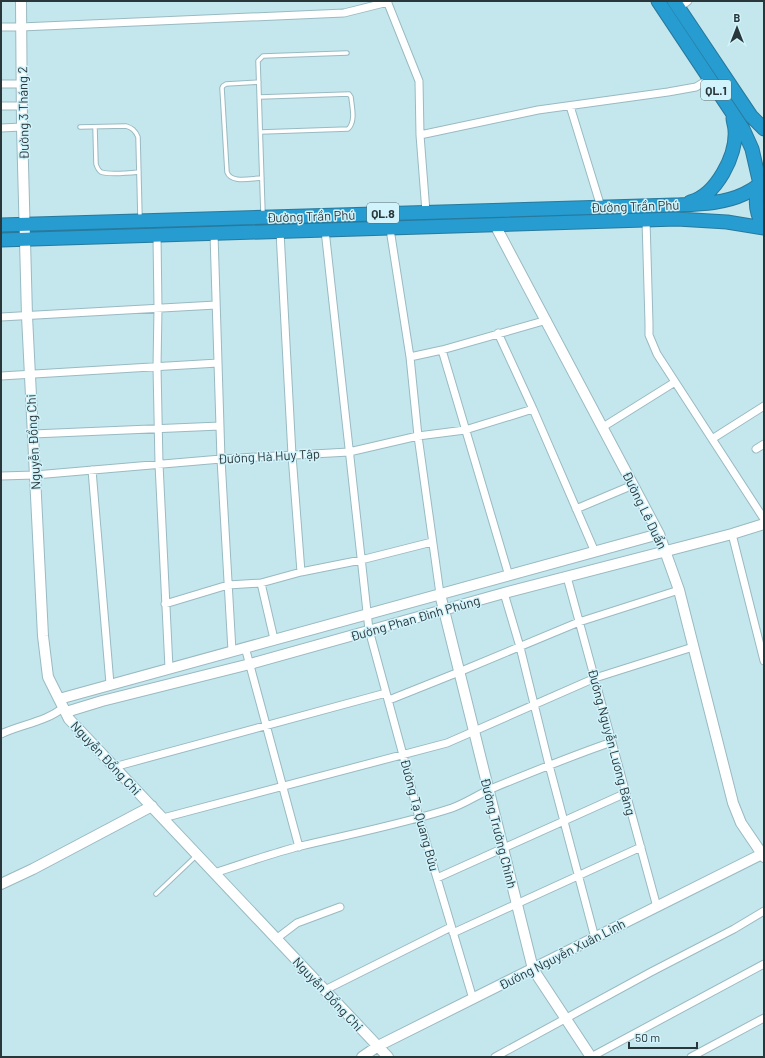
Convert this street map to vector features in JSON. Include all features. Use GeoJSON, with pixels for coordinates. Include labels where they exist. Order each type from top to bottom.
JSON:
{"type":"FeatureCollection","features":[{"type":"Feature","properties":{"kind":"highway","name":"QL.1"},"geometry":{"type":"LineString","coordinates":[[658,1],[708,79],[743,129],[752,149],[762,181]]}},
{"type":"Feature","properties":{"kind":"highway","name":"QL.1"},"geometry":{"type":"LineString","coordinates":[[681,3],[751,116],[764,129]]}},
{"type":"Feature","properties":{"kind":"highway"},"geometry":{"type":"LineString","coordinates":[[675,205],[694,201],[704,196],[713,188],[722,176],[734,145],[736,130],[731,113]]}},
{"type":"Feature","properties":{"kind":"highway"},"geometry":{"type":"LineString","coordinates":[[762,181],[758,189],[756,202],[757,216],[764,228]]}},
{"type":"Feature","properties":{"kind":"highway","name":"Đường Trần Phú"},"geometry":{"type":"LineString","coordinates":[[1,225],[675,205],[709,203],[726,200],[743,194],[762,181]]}},
{"type":"Feature","properties":{"kind":"highway","name":"Đường Trần Phú"},"geometry":{"type":"LineString","coordinates":[[1,240],[677,219],[727,222],[764,228]]}},
{"type":"Feature","properties":{"kind":"street","name":"Đường 3 Tháng 2"},"geometry":{"type":"LineString","coordinates":[[18,1],[21,27],[22,127],[26,224]]}},
{"type":"Feature","properties":{"kind":"street"},"geometry":{"type":"LineString","coordinates":[[1,27],[344,13],[387,2],[418,80],[420,135],[426,212]]}},
{"type":"Feature","properties":{"kind":"street"},"geometry":{"type":"LineString","coordinates":[[420,135],[538,110],[696,87],[708,79]]}},
{"type":"Feature","properties":{"kind":"street"},"geometry":{"type":"LineString","coordinates":[[1,84],[22,84]]}},
{"type":"Feature","properties":{"kind":"street"},"geometry":{"type":"LineString","coordinates":[[1,106],[22,106]]}},
{"type":"Feature","properties":{"kind":"street"},"geometry":{"type":"LineString","coordinates":[[570,106],[601,207]]}},
{"type":"Feature","properties":{"kind":"street"},"geometry":{"type":"LineString","coordinates":[[1,128],[22,127]]}},
{"type":"Feature","properties":{"kind":"street"},"geometry":{"type":"LineString","coordinates":[[646,220],[650,335],[658,354],[675,382],[764,519]]}},
{"type":"Feature","properties":{"kind":"street","name":"Nguyễn Đổng Chi"},"geometry":{"type":"LineString","coordinates":[[26,224],[27,316],[43,636],[48,677],[69,719],[388,1057]]}},
{"type":"Feature","properties":{"kind":"street","name":"Đường Lê Duẩn"},"geometry":{"type":"LineString","coordinates":[[495,225],[660,534],[679,590],[734,803],[741,823],[763,855]]}},
{"type":"Feature","properties":{"kind":"street"},"geometry":{"type":"LineString","coordinates":[[390,228],[410,357],[418,436],[440,594]]}},
{"type":"Feature","properties":{"kind":"street","name":"Đường Tạ Quang Bửu"},"geometry":{"type":"LineString","coordinates":[[325,230],[370,630],[418,818],[474,999]]}},
{"type":"Feature","properties":{"kind":"street"},"geometry":{"type":"LineString","coordinates":[[280,232],[292,455],[301,572]]}},
{"type":"Feature","properties":{"kind":"street"},"geometry":{"type":"LineString","coordinates":[[214,234],[221,459],[232,651]]}},
{"type":"Feature","properties":{"kind":"street"},"geometry":{"type":"LineString","coordinates":[[156,236],[158,308],[156,367],[158,464],[169,668]]}},
{"type":"Feature","properties":{"kind":"street"},"geometry":{"type":"LineString","coordinates":[[1,317],[216,305]]}},
{"type":"Feature","properties":{"kind":"street"},"geometry":{"type":"LineString","coordinates":[[410,357],[442,350],[547,320]]}},
{"type":"Feature","properties":{"kind":"street"},"geometry":{"type":"LineString","coordinates":[[498,333],[533,409],[595,552]]}},
{"type":"Feature","properties":{"kind":"street"},"geometry":{"type":"LineString","coordinates":[[442,350],[509,576]]}},
{"type":"Feature","properties":{"kind":"street"},"geometry":{"type":"LineString","coordinates":[[1,376],[30,373],[218,363]]}},
{"type":"Feature","properties":{"kind":"street"},"geometry":{"type":"LineString","coordinates":[[603,427],[675,382]]}},
{"type":"Feature","properties":{"kind":"street"},"geometry":{"type":"LineString","coordinates":[[712,439],[764,406]]}},
{"type":"Feature","properties":{"kind":"street","name":"Đường Hà Huy Tập"},"geometry":{"type":"LineString","coordinates":[[1,476],[35,475],[221,459],[349,452],[418,436],[465,430],[533,409]]}},
{"type":"Feature","properties":{"kind":"street"},"geometry":{"type":"LineString","coordinates":[[33,434],[220,426]]}},
{"type":"Feature","properties":{"kind":"street"},"geometry":{"type":"LineString","coordinates":[[756,449],[764,444]]}},
{"type":"Feature","properties":{"kind":"street"},"geometry":{"type":"LineString","coordinates":[[92,470],[110,684]]}},
{"type":"Feature","properties":{"kind":"street"},"geometry":{"type":"LineString","coordinates":[[576,509],[633,485]]}},
{"type":"Feature","properties":{"kind":"street","name":"Đường Phan Đình Phùng"},"geometry":{"type":"LineString","coordinates":[[63,706],[102,701],[250,664],[504,593],[732,534],[764,524]]}},
{"type":"Feature","properties":{"kind":"street","name":"Đường Phan Đình Phùng"},"geometry":{"type":"LineString","coordinates":[[63,706],[110,684],[660,534]]}},
{"type":"Feature","properties":{"kind":"street"},"geometry":{"type":"LineString","coordinates":[[732,534],[764,660]]}},
{"type":"Feature","properties":{"kind":"street"},"geometry":{"type":"LineString","coordinates":[[165,604],[228,586],[262,583],[301,572],[361,560],[432,542]]}},
{"type":"Feature","properties":{"kind":"street","name":"Đường Nguyễn Lương Băng"},"geometry":{"type":"LineString","coordinates":[[567,577],[657,907]]}},
{"type":"Feature","properties":{"kind":"street"},"geometry":{"type":"LineString","coordinates":[[262,583],[274,639]]}},
{"type":"Feature","properties":{"kind":"street"},"geometry":{"type":"LineString","coordinates":[[114,766],[388,696],[459,672],[579,622],[679,590]]}},
{"type":"Feature","properties":{"kind":"street"},"geometry":{"type":"LineString","coordinates":[[504,593],[520,647],[549,765],[595,938]]}},
{"type":"Feature","properties":{"kind":"street","name":"Đường Trường Chinh"},"geometry":{"type":"LineString","coordinates":[[440,594],[533,969],[591,1057]]}},
{"type":"Feature","properties":{"kind":"street"},"geometry":{"type":"LineString","coordinates":[[245,647],[299,846]]}},
{"type":"Feature","properties":{"kind":"street"},"geometry":{"type":"LineString","coordinates":[[163,818],[447,743],[595,678],[693,647]]}},
{"type":"Feature","properties":{"kind":"street"},"geometry":{"type":"LineString","coordinates":[[1,734],[23,725],[50,717],[63,706]]}},
{"type":"Feature","properties":{"kind":"street"},"geometry":{"type":"LineString","coordinates":[[214,873],[299,846],[418,818],[464,804],[488,790],[549,765],[612,742]]}},
{"type":"Feature","properties":{"kind":"street"},"geometry":{"type":"LineString","coordinates":[[437,878],[626,793]]}},
{"type":"Feature","properties":{"kind":"street"},"geometry":{"type":"LineString","coordinates":[[1,884],[152,806]]}},
{"type":"Feature","properties":{"kind":"street"},"geometry":{"type":"LineString","coordinates":[[325,990],[452,930],[517,905],[641,847]]}},
{"type":"Feature","properties":{"kind":"street","name":"Đường Nguyễn Xuân Linh"},"geometry":{"type":"LineString","coordinates":[[362,1057],[378,1046],[763,855]]}},
{"type":"Feature","properties":{"kind":"street"},"geometry":{"type":"LineString","coordinates":[[276,938],[297,923],[340,907]]}},
{"type":"Feature","properties":{"kind":"street"},"geometry":{"type":"LineString","coordinates":[[495,1057],[734,929],[764,911]]}},
{"type":"Feature","properties":{"kind":"street"},"geometry":{"type":"LineString","coordinates":[[591,1057],[764,964]]}},
{"type":"Feature","properties":{"kind":"street"},"geometry":{"type":"LineString","coordinates":[[691,1057],[764,1018]]}},
{"type":"Feature","properties":{"kind":"lane"},"geometry":{"type":"LineString","coordinates":[[263,217],[258,61],[263,56],[346,53]]}},
{"type":"Feature","properties":{"kind":"lane"},"geometry":{"type":"LineString","coordinates":[[259,82],[226,84],[222,88],[228,176],[238,179],[262,178]]}},
{"type":"Feature","properties":{"kind":"lane"},"geometry":{"type":"LineString","coordinates":[[260,97],[348,94],[351,96],[352,121],[351,126],[348,129],[261,132]]}},
{"type":"Feature","properties":{"kind":"lane"},"geometry":{"type":"LineString","coordinates":[[80,127],[126,126],[132,128],[136,132],[138,137],[140,221]]}},
{"type":"Feature","properties":{"kind":"lane"},"geometry":{"type":"LineString","coordinates":[[96,127],[96,164],[98,169],[107,173],[139,172]]}},
{"type":"Feature","properties":{"kind":"lane"},"geometry":{"type":"LineString","coordinates":[[156,894],[197,854]]}}]}
